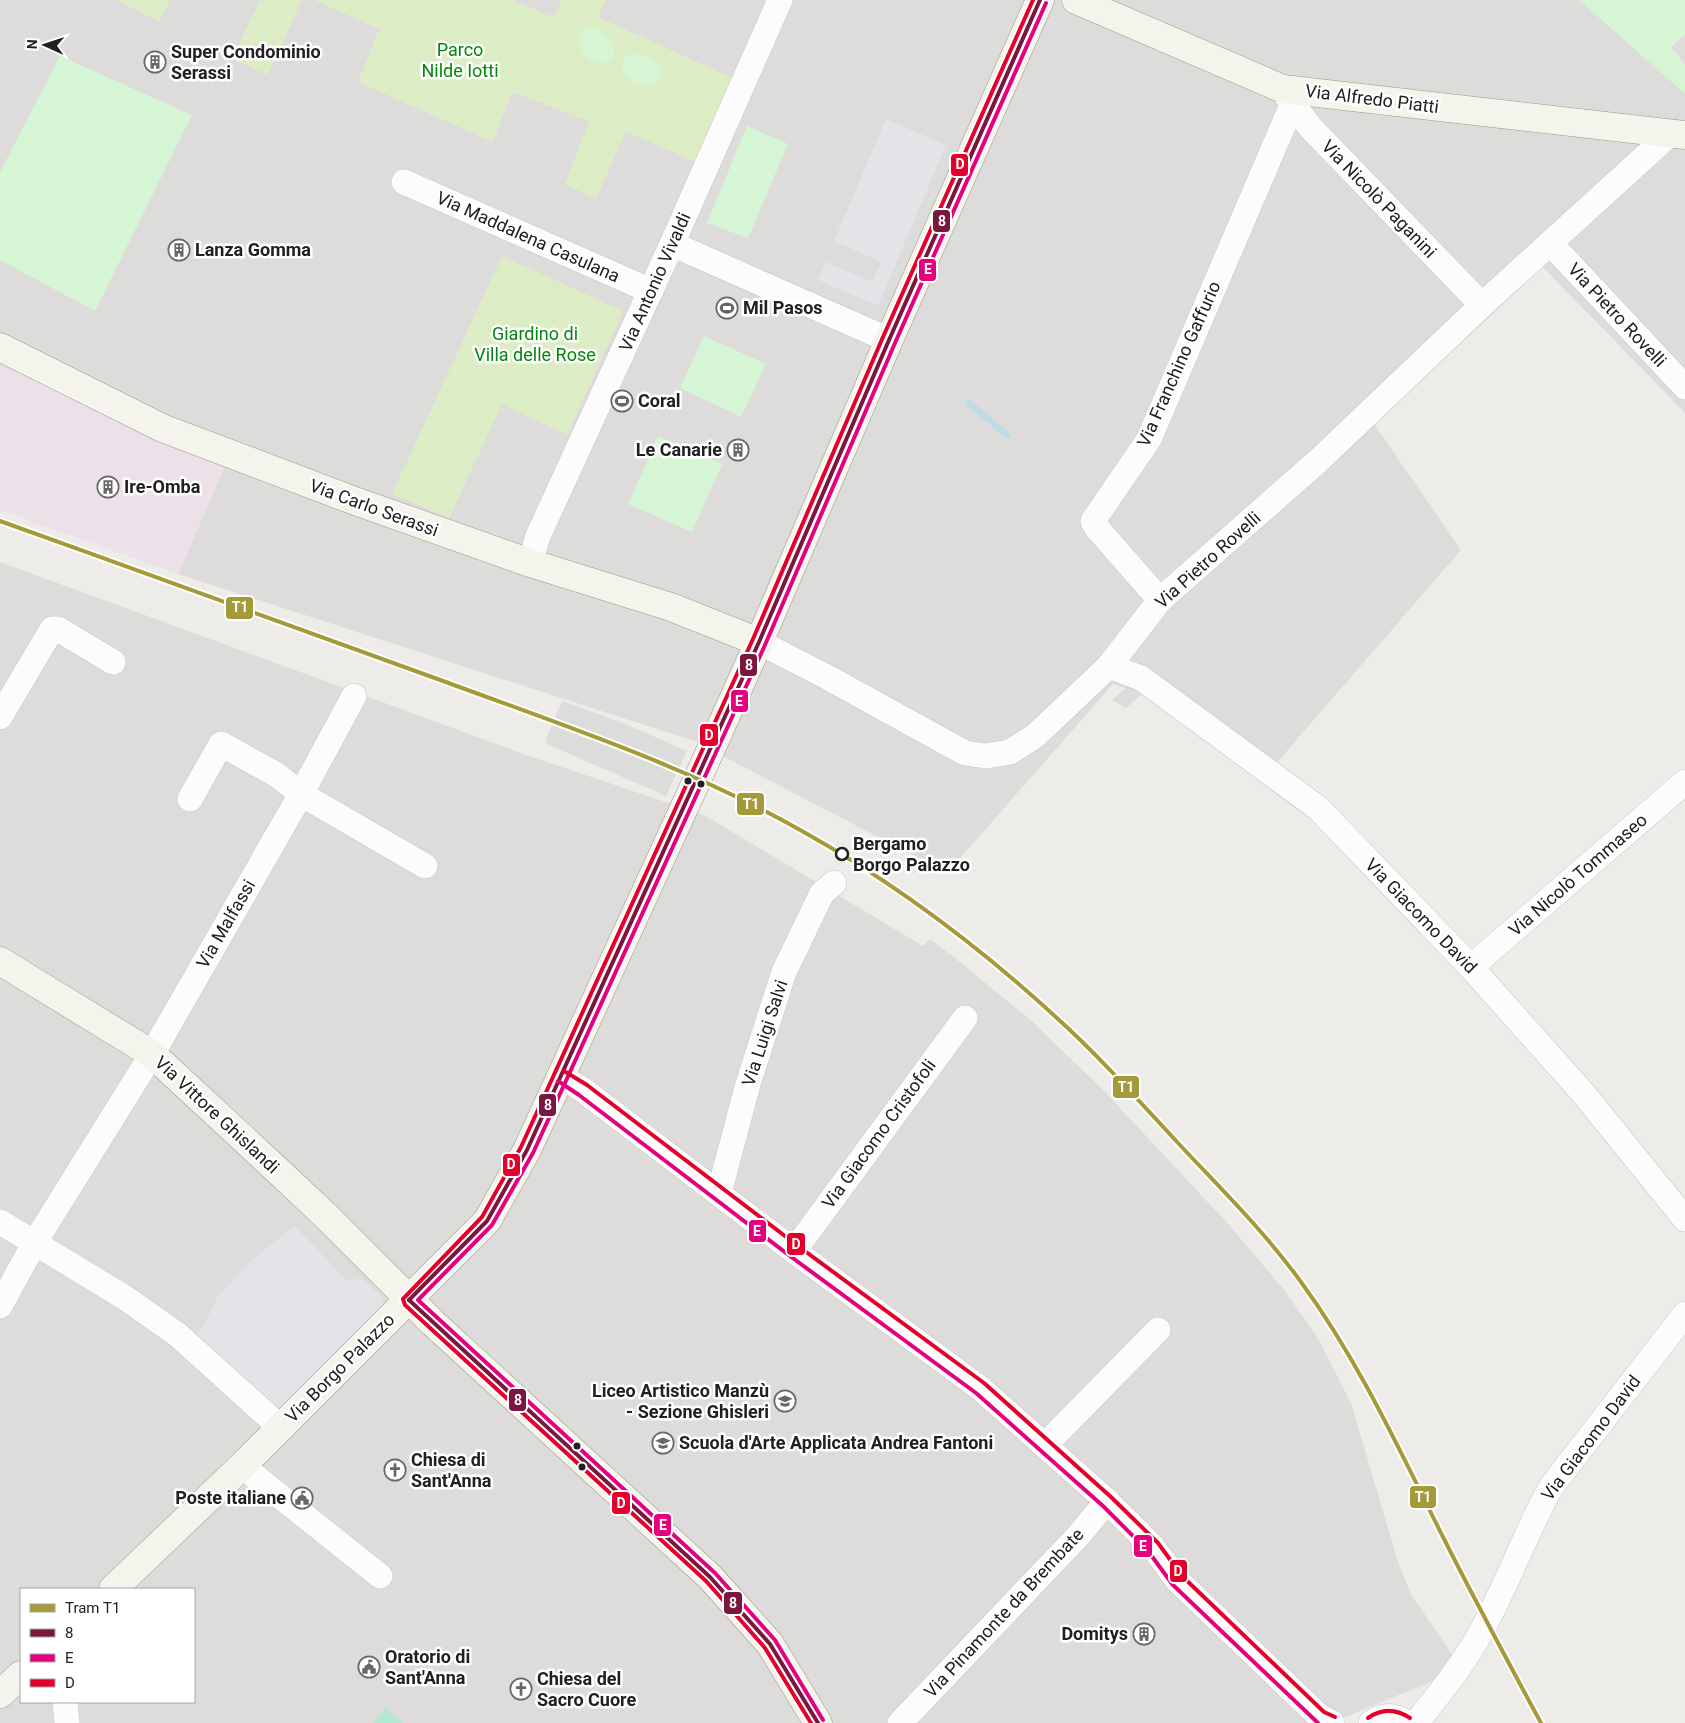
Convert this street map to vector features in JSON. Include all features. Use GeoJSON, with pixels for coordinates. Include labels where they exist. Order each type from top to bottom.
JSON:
{"type":"FeatureCollection","features":[{"type":"Feature","properties":{"kind":"street","name":"Via Antonio Vivaldi"},"geometry":{"type":"LineString","coordinates":[[530,563],[538,536],[651,291],[780,0]]}},
{"type":"Feature","properties":{"kind":"street","name":"Via Borgo Palazzo"},"geometry":{"type":"LineString","coordinates":[[114,1588],[242,1466],[487,1221],[527,1150],[759,642],[889,340],[1040,0]]}},
{"type":"Feature","properties":{"kind":"street","name":"Via Alfredo Piatti"},"geometry":{"type":"LineString","coordinates":[[1076,0],[1287,97],[1678,134]]}},
{"type":"Feature","properties":{"kind":"street","name":"Via Nicolò Paganini"},"geometry":{"type":"LineString","coordinates":[[1287,97],[1310,127],[1482,305]]}},
{"type":"Feature","properties":{"kind":"street","name":"Via Franchino Gaffurio"},"geometry":{"type":"LineString","coordinates":[[1160,600],[1093,521],[1149,438],[1287,97]]}},
{"type":"Feature","properties":{"kind":"street","name":"Via Pietro Rovelli"},"geometry":{"type":"LineString","coordinates":[[759,642],[965,753],[986,756],[1010,752],[1035,736],[1110,666],[1160,600],[1318,461],[1550,243],[1678,134]]}},
{"type":"Feature","properties":{"kind":"street","name":"Via Maddalena Casulana"},"geometry":{"type":"LineString","coordinates":[[404,182],[651,291]]}},
{"type":"Feature","properties":{"kind":"street","name":"Via Pietro Rovelli"},"geometry":{"type":"LineString","coordinates":[[1550,243],[1685,387]]}},
{"type":"Feature","properties":{"kind":"street"},"geometry":{"type":"LineString","coordinates":[[672,244],[889,340]]}},
{"type":"Feature","properties":{"kind":"street","name":"Via Carlo Serassi"},"geometry":{"type":"LineString","coordinates":[[0,347],[162,428],[355,501],[530,563],[671,607],[759,642]]}},
{"type":"Feature","properties":{"kind":"street"},"geometry":{"type":"LineString","coordinates":[[0,717],[52,629],[58,629],[113,662]]}},
{"type":"Feature","properties":{"kind":"street","name":"Via Giacomo David"},"geometry":{"type":"LineString","coordinates":[[1110,666],[1141,678],[1318,808],[1468,964],[1583,1093],[1685,1219]]}},
{"type":"Feature","properties":{"kind":"street","name":"Via Malfassi"},"geometry":{"type":"LineString","coordinates":[[0,1306],[35,1242],[152,1054],[301,794],[354,696]]}},
{"type":"Feature","properties":{"kind":"street"},"geometry":{"type":"LineString","coordinates":[[190,800],[220,744],[277,775],[301,794],[425,866]]}},
{"type":"Feature","properties":{"kind":"street","name":"Via Nicolò Tommaseo"},"geometry":{"type":"LineString","coordinates":[[1468,964],[1479,960],[1685,782]]}},
{"type":"Feature","properties":{"kind":"street","name":"Via Luigi Salvi"},"geometry":{"type":"LineString","coordinates":[[718,1193],[748,1084],[784,972],[822,893],[834,883]]}},
{"type":"Feature","properties":{"kind":"street","name":"Via Vittore Ghislandi"},"geometry":{"type":"LineString","coordinates":[[0,962],[152,1054],[326,1216],[409,1300],[710,1577],[770,1644],[818,1723]]}},
{"type":"Feature","properties":{"kind":"street","name":"Via Giacomo Cristofoli"},"geometry":{"type":"LineString","coordinates":[[794,1251],[965,1018]]}},
{"type":"Feature","properties":{"kind":"street"},"geometry":{"type":"LineString","coordinates":[[561,1076],[584,1090],[794,1251],[980,1388],[1107,1501],[1153,1547],[1177,1580],[1320,1717],[1332,1723]]}},
{"type":"Feature","properties":{"kind":"street"},"geometry":{"type":"LineString","coordinates":[[0,1222],[124,1297],[178,1335],[280,1427]]}},
{"type":"Feature","properties":{"kind":"street","name":"Via Giacomo David"},"geometry":{"type":"LineString","coordinates":[[1416,1723],[1446,1685],[1480,1634],[1551,1487],[1685,1314]]}},
{"type":"Feature","properties":{"kind":"street"},"geometry":{"type":"LineString","coordinates":[[1045,1445],[1158,1330]]}},
{"type":"Feature","properties":{"kind":"street"},"geometry":{"type":"LineString","coordinates":[[242,1466],[380,1576]]}},
{"type":"Feature","properties":{"kind":"street","name":"Via Pinamonte da Brembate"},"geometry":{"type":"LineString","coordinates":[[900,1723],[1079,1535],[1107,1501]]}},
{"type":"Feature","properties":{"kind":"street"},"geometry":{"type":"LineString","coordinates":[[0,1694],[20,1676]]}},
{"type":"Feature","properties":{"kind":"street"},"geometry":{"type":"LineString","coordinates":[[65,1703],[67,1723]]}},
{"type":"Feature","properties":{"kind":"street"},"geometry":{"type":"LineString","coordinates":[[1371,1723],[1388,1716],[1407,1723]]}},
{"type":"Feature","properties":{"kind":"shaded area"},"geometry":{"type":"Polygon","coordinates":[[[0,0],[1685,0],[1685,125],[1663,146],[1685,149],[1685,413],[1543,267],[1374,424],[1461,550],[1266,775],[1137,692],[1113,684],[947,873],[694,741],[178,574],[224,468],[0,365],[0,0]]]}},
{"type":"Feature","properties":{"kind":"shaded area"},"geometry":{"type":"Polygon","coordinates":[[[1147,45],[1189,63],[1187,69],[1145,50],[1147,45]]]}},
{"type":"Feature","properties":{"kind":"shaded area"},"geometry":{"type":"Polygon","coordinates":[[[1002,59],[982,104],[977,94],[991,62],[1002,59]]]}},
{"type":"Feature","properties":{"kind":"shaded area"},"geometry":{"type":"Polygon","coordinates":[[[962,65],[973,70],[962,95],[952,90],[962,65]]]}},
{"type":"Feature","properties":{"kind":"shaded area"},"geometry":{"type":"Polygon","coordinates":[[[1200,68],[1248,89],[1246,94],[1197,74],[1200,68]]]}},
{"type":"Feature","properties":{"kind":"shaded area"},"geometry":{"type":"Polygon","coordinates":[[[768,80],[811,99],[805,113],[762,95],[768,80]]]}},
{"type":"Feature","properties":{"kind":"shaded area"},"geometry":{"type":"Polygon","coordinates":[[[945,107],[955,112],[945,134],[935,130],[945,107]]]}},
{"type":"Feature","properties":{"kind":"shaded area"},"geometry":{"type":"Polygon","coordinates":[[[754,112],[797,130],[792,144],[748,125],[754,112]]]}},
{"type":"Feature","properties":{"kind":"shaded area"},"geometry":{"type":"Polygon","coordinates":[[[886,119],[946,145],[878,306],[818,280],[825,262],[872,282],[881,262],[834,241],[886,119]]]}},
{"type":"Feature","properties":{"kind":"shaded area"},"geometry":{"type":"Polygon","coordinates":[[[291,134],[607,279],[601,294],[284,151],[291,134]]]}},
{"type":"Feature","properties":{"kind":"shaded area"},"geometry":{"type":"Polygon","coordinates":[[[995,140],[1001,142],[976,199],[970,196],[995,140]]]}},
{"type":"Feature","properties":{"kind":"shaded area"},"geometry":{"type":"Polygon","coordinates":[[[962,148],[935,205],[926,208],[925,202],[946,154],[962,148]]]}},
{"type":"Feature","properties":{"kind":"shaded area"},"geometry":{"type":"Polygon","coordinates":[[[1638,180],[1644,180],[1645,195],[1637,195],[1637,203],[1630,203],[1630,210],[1624,210],[1623,216],[1616,216],[1616,223],[1609,223],[1608,230],[1602,230],[1602,236],[1595,236],[1595,243],[1589,242],[1589,228],[1595,228],[1597,221],[1602,221],[1603,215],[1609,215],[1610,208],[1616,208],[1617,201],[1623,201],[1624,194],[1630,194],[1630,188],[1637,187],[1638,180]]]}},
{"type":"Feature","properties":{"kind":"shaded area"},"geometry":{"type":"Polygon","coordinates":[[[236,236],[332,279],[296,357],[373,392],[443,238],[499,265],[392,494],[241,430],[269,371],[206,341],[173,406],[90,371],[124,302],[191,333],[236,236]]]}},
{"type":"Feature","properties":{"kind":"shaded area"},"geometry":{"type":"Polygon","coordinates":[[[717,240],[854,300],[856,317],[714,249],[713,243],[717,240]]]}},
{"type":"Feature","properties":{"kind":"shaded area"},"geometry":{"type":"Polygon","coordinates":[[[914,259],[894,298],[885,299],[884,294],[897,264],[914,259]]]}},
{"type":"Feature","properties":{"kind":"shaded area"},"geometry":{"type":"Polygon","coordinates":[[[694,266],[773,300],[771,305],[693,270],[694,266]]]}},
{"type":"Feature","properties":{"kind":"shaded area"},"geometry":{"type":"Polygon","coordinates":[[[1557,266],[1685,398],[1685,409],[1553,271],[1557,266]]]}},
{"type":"Feature","properties":{"kind":"shaded area"},"geometry":{"type":"Polygon","coordinates":[[[671,276],[673,277],[595,446],[589,444],[671,276]]]}},
{"type":"Feature","properties":{"kind":"shaded area"},"geometry":{"type":"Polygon","coordinates":[[[933,280],[939,283],[925,314],[920,312],[933,280]]]}},
{"type":"Feature","properties":{"kind":"shaded area"},"geometry":{"type":"Polygon","coordinates":[[[809,316],[848,333],[842,338],[807,322],[809,316]]]}},
{"type":"Feature","properties":{"kind":"shaded area","name":"Ire-Omba"},"geometry":{"type":"Polygon","coordinates":[[[0,365],[224,468],[178,574],[0,510],[0,365]]]}},
{"type":"Feature","properties":{"kind":"shaded area"},"geometry":{"type":"Polygon","coordinates":[[[863,368],[758,604],[741,608],[739,606],[841,376],[863,368]]]}},
{"type":"Feature","properties":{"kind":"shaded area"},"geometry":{"type":"Polygon","coordinates":[[[1125,444],[1129,448],[1091,506],[1086,503],[1125,444]]]}},
{"type":"Feature","properties":{"kind":"shaded area"},"geometry":{"type":"Polygon","coordinates":[[[0,562],[532,757],[704,815],[923,946],[930,939],[1034,1023],[1106,1093],[1230,1226],[1285,1291],[1319,1340],[1351,1403],[1398,1562],[1411,1594],[1453,1656],[1440,1678],[1331,1723],[0,1723],[0,562]]]}},
{"type":"Feature","properties":{"kind":"shaded area"},"geometry":{"type":"Polygon","coordinates":[[[1129,685],[1142,694],[1126,708],[1112,700],[1129,685]]]}},
{"type":"Feature","properties":{"kind":"shaded area"},"geometry":{"type":"Polygon","coordinates":[[[1143,695],[1306,808],[1425,929],[1420,934],[1314,822],[1143,695]]]}},
{"type":"Feature","properties":{"kind":"shaded area"},"geometry":{"type":"Polygon","coordinates":[[[562,701],[623,723],[687,751],[666,796],[545,742],[562,701]]]}},
{"type":"Feature","properties":{"kind":"shaded area"},"geometry":{"type":"Polygon","coordinates":[[[203,726],[217,734],[187,790],[174,783],[203,726]]]}},
{"type":"Feature","properties":{"kind":"shaded area"},"geometry":{"type":"Polygon","coordinates":[[[275,789],[288,797],[277,816],[264,810],[275,789]]]}},
{"type":"Feature","properties":{"kind":"shaded area"},"geometry":{"type":"Polygon","coordinates":[[[257,821],[270,829],[255,855],[242,848],[257,821]]]}},
{"type":"Feature","properties":{"kind":"shaded area"},"geometry":{"type":"Polygon","coordinates":[[[232,865],[245,872],[231,897],[218,890],[232,865]]]}},
{"type":"Feature","properties":{"kind":"shaded area"},"geometry":{"type":"Polygon","coordinates":[[[968,992],[986,1005],[977,1017],[960,1005],[968,992]]]}},
{"type":"Feature","properties":{"kind":"shaded area"},"geometry":{"type":"Polygon","coordinates":[[[295,1226],[347,1281],[361,1278],[383,1298],[381,1312],[277,1416],[193,1339],[204,1325],[218,1296],[253,1259],[295,1226]]]}},
{"type":"Feature","properties":{"kind":"shaded area"},"geometry":{"type":"Polygon","coordinates":[[[312,1229],[357,1271],[349,1273],[307,1234],[312,1229]]]}},
{"type":"Feature","properties":{"kind":"shaded area"},"geometry":{"type":"Polygon","coordinates":[[[67,1243],[119,1274],[116,1279],[64,1249],[67,1243]]]}},
{"type":"Feature","properties":{"kind":"shaded area"},"geometry":{"type":"Polygon","coordinates":[[[132,1281],[162,1300],[190,1324],[191,1331],[154,1302],[128,1287],[132,1281]]]}},
{"type":"Feature","properties":{"kind":"shaded area"},"geometry":{"type":"Polygon","coordinates":[[[966,1333],[1018,1372],[1009,1384],[957,1346],[966,1333]]]}},
{"type":"Feature","properties":{"kind":"shaded area"},"geometry":{"type":"Polygon","coordinates":[[[432,1338],[562,1461],[557,1465],[432,1346],[432,1338]]]}},
{"type":"Feature","properties":{"kind":"shaded area"},"geometry":{"type":"Polygon","coordinates":[[[1027,1380],[1043,1395],[1032,1406],[1015,1390],[1027,1380]]]}},
{"type":"Feature","properties":{"kind":"shaded area"},"geometry":{"type":"Polygon","coordinates":[[[1050,1536],[1054,1551],[1032,1573],[1029,1558],[1050,1536]]]}},
{"type":"Feature","properties":{"kind":"shaded area"},"geometry":{"type":"Polygon","coordinates":[[[1091,1548],[1099,1552],[1098,1556],[1103,1557],[1015,1648],[997,1644],[1091,1548]]]}},
{"type":"Feature","properties":{"kind":"shaded area"},"geometry":{"type":"Polygon","coordinates":[[[1023,1563],[1027,1578],[988,1618],[984,1603],[1023,1563]]]}},
{"type":"Feature","properties":{"kind":"shaded area"},"geometry":{"type":"Polygon","coordinates":[[[706,1599],[731,1625],[723,1625],[706,1607],[706,1599]]]}},
{"type":"Feature","properties":{"kind":"shaded area"},"geometry":{"type":"Polygon","coordinates":[[[978,1609],[982,1624],[950,1657],[947,1641],[978,1609]]]}},
{"type":"Feature","properties":{"kind":"shaded area"},"geometry":{"type":"Polygon","coordinates":[[[741,1636],[755,1650],[796,1719],[789,1719],[767,1678],[742,1643],[741,1636]]]}},
{"type":"Feature","properties":{"kind":"shaded area"},"geometry":{"type":"Polygon","coordinates":[[[937,1652],[948,1654],[904,1700],[900,1688],[937,1652]]]}},
{"type":"Feature","properties":{"kind":"green space"},"geometry":{"type":"Polygon","coordinates":[[[117,0],[170,0],[159,22],[117,0]]]}},
{"type":"Feature","properties":{"kind":"green space"},"geometry":{"type":"Polygon","coordinates":[[[260,0],[302,0],[268,75],[232,59],[260,0]]]}},
{"type":"Feature","properties":{"kind":"green space","name":"Parco Nilde Iotti"},"geometry":{"type":"Polygon","coordinates":[[[314,0],[513,0],[554,18],[562,0],[606,0],[598,17],[735,79],[697,163],[626,131],[596,199],[565,184],[589,121],[512,92],[493,142],[358,82],[379,29],[314,0]]]}},
{"type":"Feature","properties":{"kind":"green space"},"geometry":{"type":"Polygon","coordinates":[[[1579,0],[1685,0],[1685,35],[1671,47],[1685,64],[1685,92],[1684,93],[1579,0]]]}},
{"type":"Feature","properties":{"kind":"green space"},"geometry":{"type":"Polygon","coordinates":[[[584,27],[600,31],[610,41],[615,52],[610,62],[597,63],[587,58],[581,48],[578,36],[584,27]]]}},
{"type":"Feature","properties":{"kind":"green space"},"geometry":{"type":"Polygon","coordinates":[[[633,53],[642,54],[653,59],[662,69],[660,79],[654,83],[643,85],[628,77],[621,67],[624,57],[633,53]]]}},
{"type":"Feature","properties":{"kind":"green space"},"geometry":{"type":"Polygon","coordinates":[[[60,56],[192,115],[95,311],[0,260],[0,172],[60,56]]]}},
{"type":"Feature","properties":{"kind":"green space"},"geometry":{"type":"Polygon","coordinates":[[[747,126],[788,144],[748,238],[707,223],[747,126]]]}},
{"type":"Feature","properties":{"kind":"green space","name":"Giardino di Villa delle Rose"},"geometry":{"type":"Polygon","coordinates":[[[502,256],[623,311],[567,435],[502,404],[448,520],[448,517],[392,494],[502,256]]]}},
{"type":"Feature","properties":{"kind":"green space"},"geometry":{"type":"Polygon","coordinates":[[[704,336],[766,364],[741,417],[680,388],[704,336]]]}},
{"type":"Feature","properties":{"kind":"green space"},"geometry":{"type":"Polygon","coordinates":[[[658,436],[722,464],[692,532],[628,504],[658,436]]]}},
{"type":"Feature","properties":{"kind":"green space"},"geometry":{"type":"Polygon","coordinates":[[[386,1708],[403,1723],[373,1723],[386,1708]]]}},
{"type":"Feature","properties":{"kind":"waterway"},"geometry":{"type":"LineString","coordinates":[[969,403],[1008,436]]}},
{"type":"Feature","properties":{"kind":"tram line","name":"T1"},"geometry":{"type":"LineString","coordinates":[[0,521],[535,714],[671,767],[759,808],[837,851],[903,894],[967,942],[1028,992],[1105,1064],[1242,1211],[1301,1282],[1341,1342],[1376,1404],[1465,1581],[1541,1723]]}},
{"type":"Feature","properties":{"kind":"transit line","name":"D"},"geometry":{"type":"LineString","coordinates":[[811,1723],[765,1648],[706,1581],[405,1305],[403,1299],[482,1217],[521,1147],[753,639],[883,337],[1033,0]]}},
{"type":"Feature","properties":{"kind":"transit line","name":"8"},"geometry":{"type":"LineString","coordinates":[[409,1300],[487,1221],[527,1150],[759,642],[889,340],[1040,0]]}},
{"type":"Feature","properties":{"kind":"transit line","name":"E"},"geometry":{"type":"LineString","coordinates":[[823,1720],[775,1640],[715,1573],[418,1300],[492,1225],[533,1153],[765,645],[895,343],[1046,3]]}},
{"type":"Feature","properties":{"kind":"transit line","name":"D"},"geometry":{"type":"LineString","coordinates":[[564,1071],[587,1085],[798,1246],[984,1383],[1111,1497],[1158,1543],[1182,1576],[1324,1712],[1335,1717]]}},
{"type":"Feature","properties":{"kind":"transit line","name":"E"},"geometry":{"type":"LineString","coordinates":[[558,1081],[976,1393],[1103,1506],[1148,1551],[1173,1585],[1318,1723]]}},
{"type":"Feature","properties":{"kind":"transit line","name":"8"},"geometry":{"type":"LineString","coordinates":[[409,1300],[710,1577],[770,1644],[818,1723]]}},
{"type":"Feature","properties":{"kind":"transit line","name":"D"},"geometry":{"type":"LineString","coordinates":[[1368,1718],[1384,1711],[1394,1711],[1410,1718]]}},
{"type":"Feature","properties":{"kind":"place","name":"Super Condominio Serassi"},"geometry":{"type":"Point","coordinates":[155,62]}},
{"type":"Feature","properties":{"kind":"place","name":"Lanza Gomma"},"geometry":{"type":"Point","coordinates":[179,250]}},
{"type":"Feature","properties":{"kind":"place","name":"Mil Pasos"},"geometry":{"type":"Point","coordinates":[727,308]}},
{"type":"Feature","properties":{"kind":"place","name":"Coral"},"geometry":{"type":"Point","coordinates":[622,401]}},
{"type":"Feature","properties":{"kind":"place","name":"Le Canarie"},"geometry":{"type":"Point","coordinates":[738,450]}},
{"type":"Feature","properties":{"kind":"place","name":"Ire-Omba"},"geometry":{"type":"Point","coordinates":[108,487]}},
{"type":"Feature","properties":{"kind":"place","name":"Bergamo Borgo Palazzo"},"geometry":{"type":"Point","coordinates":[842,854]}},
{"type":"Feature","properties":{"kind":"place","name":"Liceo Artistico Manzù - Sezione Ghisleri"},"geometry":{"type":"Point","coordinates":[785,1401]}},
{"type":"Feature","properties":{"kind":"place","name":"Scuola d'Arte Applicata Andrea Fantoni"},"geometry":{"type":"Point","coordinates":[663,1443]}},
{"type":"Feature","properties":{"kind":"place","name":"Chiesa di Sant'Anna"},"geometry":{"type":"Point","coordinates":[395,1470]}},
{"type":"Feature","properties":{"kind":"place","name":"Poste italiane"},"geometry":{"type":"Point","coordinates":[302,1498]}},
{"type":"Feature","properties":{"kind":"place","name":"Domitys"},"geometry":{"type":"Point","coordinates":[1144,1634]}},
{"type":"Feature","properties":{"kind":"place","name":"Oratorio di Sant'Anna"},"geometry":{"type":"Point","coordinates":[369,1667]}},
{"type":"Feature","properties":{"kind":"place","name":"Chiesa del Sacro Cuore"},"geometry":{"type":"Point","coordinates":[521,1689]}}]}
